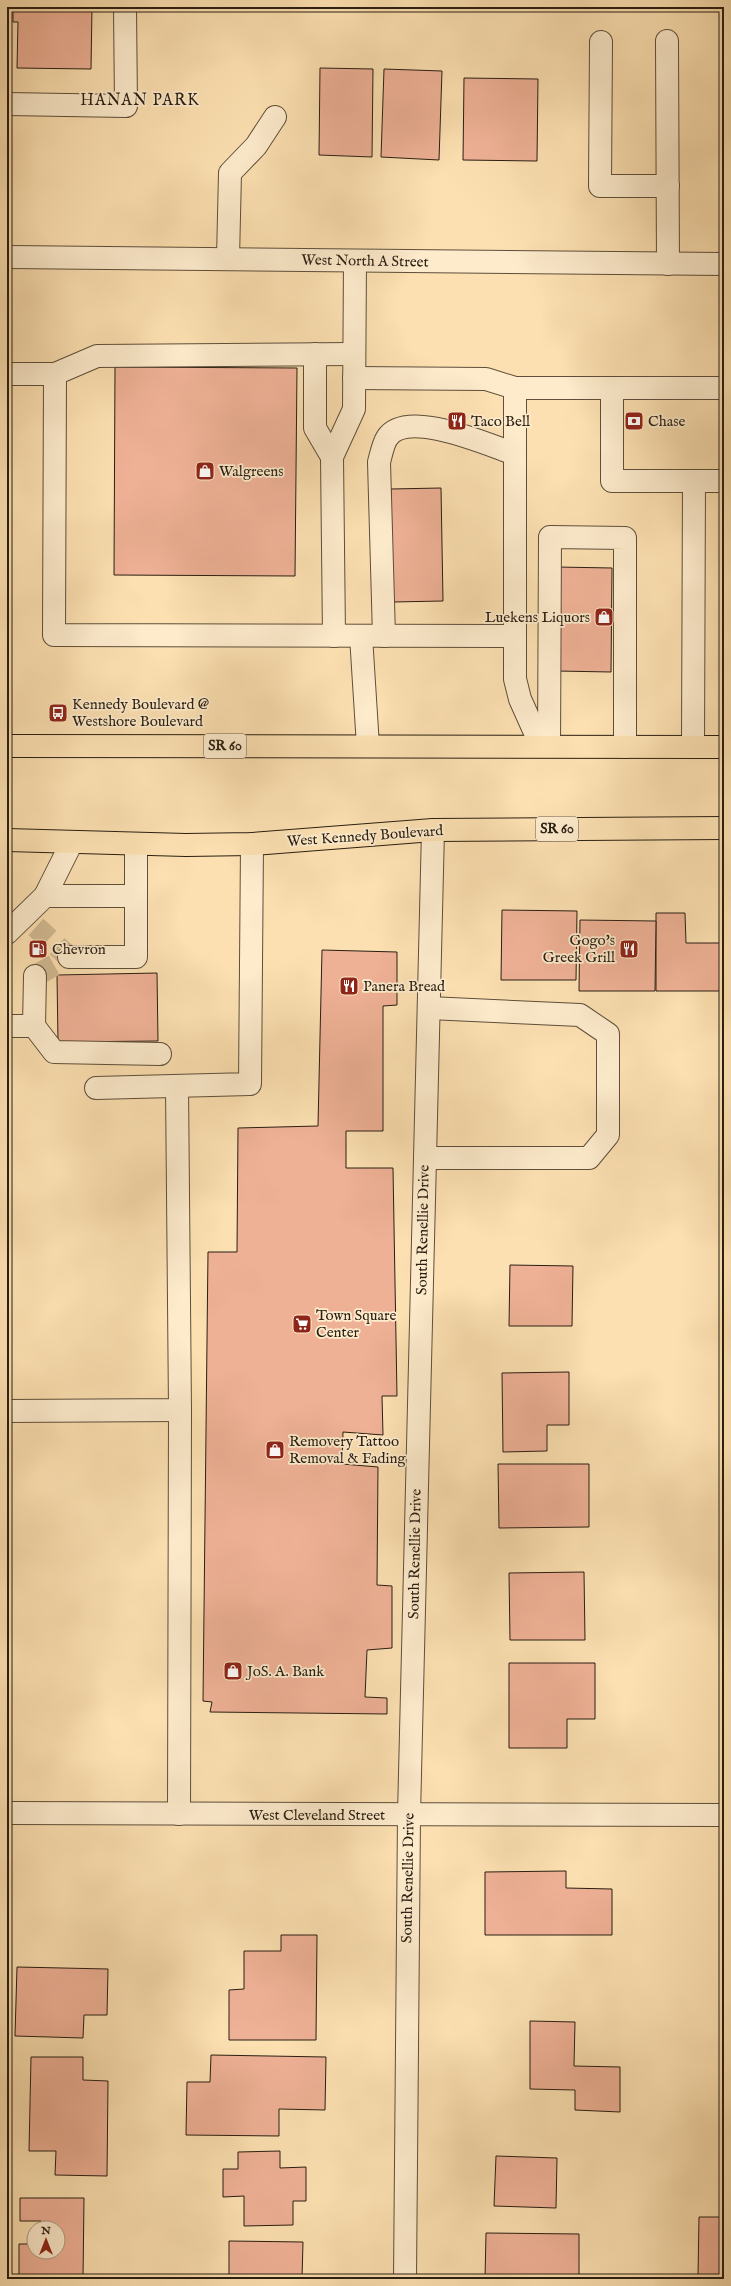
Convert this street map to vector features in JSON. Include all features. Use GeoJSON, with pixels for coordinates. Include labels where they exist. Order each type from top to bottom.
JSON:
{"type":"FeatureCollection","features":[{"type":"Feature","properties":{"kind":"main road","name":"SR 60"},"geometry":{"type":"LineString","coordinates":[[7,746],[724,747]]}},
{"type":"Feature","properties":{"kind":"main road","name":"West Kennedy Boulevard"},"geometry":{"type":"LineString","coordinates":[[7,840],[136,844],[252,844],[434,830],[724,828]]}},
{"type":"Feature","properties":{"kind":"street"},"geometry":{"type":"LineString","coordinates":[[7,104],[126,106],[125,7]]}},
{"type":"Feature","properties":{"kind":"street"},"geometry":{"type":"LineString","coordinates":[[667,40],[668,264]]}},
{"type":"Feature","properties":{"kind":"street"},"geometry":{"type":"LineString","coordinates":[[601,42],[600,186],[668,186]]}},
{"type":"Feature","properties":{"kind":"street"},"geometry":{"type":"LineString","coordinates":[[228,259],[230,173],[256,146],[275,117]]}},
{"type":"Feature","properties":{"kind":"street","name":"West North A Street"},"geometry":{"type":"LineString","coordinates":[[7,257],[724,264]]}},
{"type":"Feature","properties":{"kind":"street"},"geometry":{"type":"LineString","coordinates":[[334,636],[332,457],[354,409],[355,261]]}},
{"type":"Feature","properties":{"kind":"street"},"geometry":{"type":"LineString","coordinates":[[315,354],[315,428],[332,457]]}},
{"type":"Feature","properties":{"kind":"street"},"geometry":{"type":"LineString","coordinates":[[7,374],[55,374],[97,356],[354,354]]}},
{"type":"Feature","properties":{"kind":"street"},"geometry":{"type":"LineString","coordinates":[[55,374],[54,635],[514,636]]}},
{"type":"Feature","properties":{"kind":"street"},"geometry":{"type":"LineString","coordinates":[[354,378],[486,379],[516,388],[724,388]]}},
{"type":"Feature","properties":{"kind":"street"},"geometry":{"type":"LineString","coordinates":[[516,388],[515,679],[520,699],[545,746]]}},
{"type":"Feature","properties":{"kind":"street"},"geometry":{"type":"LineString","coordinates":[[612,388],[612,481],[724,481]]}},
{"type":"Feature","properties":{"kind":"street"},"geometry":{"type":"LineString","coordinates":[[384,636],[379,462],[387,438],[397,430],[412,425],[434,428],[516,454]]}},
{"type":"Feature","properties":{"kind":"street"},"geometry":{"type":"LineString","coordinates":[[693,747],[694,481]]}},
{"type":"Feature","properties":{"kind":"street"},"geometry":{"type":"LineString","coordinates":[[545,746],[550,537],[557,537],[625,538],[625,747]]}},
{"type":"Feature","properties":{"kind":"street"},"geometry":{"type":"LineString","coordinates":[[361,636],[368,746]]}},
{"type":"Feature","properties":{"kind":"street","name":"South Renellie Drive"},"geometry":{"type":"LineString","coordinates":[[404,2279],[409,1815],[434,830]]}},
{"type":"Feature","properties":{"kind":"street"},"geometry":{"type":"LineString","coordinates":[[7,933],[30,921],[45,896],[72,842]]}},
{"type":"Feature","properties":{"kind":"street"},"geometry":{"type":"LineString","coordinates":[[69,957],[136,957],[136,844]]}},
{"type":"Feature","properties":{"kind":"street"},"geometry":{"type":"LineString","coordinates":[[96,1088],[250,1084],[252,844]]}},
{"type":"Feature","properties":{"kind":"street"},"geometry":{"type":"LineString","coordinates":[[45,896],[136,896]]}},
{"type":"Feature","properties":{"kind":"street"},"geometry":{"type":"LineString","coordinates":[[35,976],[34,1026],[54,1052],[160,1054]]}},
{"type":"Feature","properties":{"kind":"street"},"geometry":{"type":"LineString","coordinates":[[425,1158],[589,1158],[608,1135],[608,1034],[580,1015],[429,1008]]}},
{"type":"Feature","properties":{"kind":"street"},"geometry":{"type":"LineString","coordinates":[[7,1026],[34,1026]]}},
{"type":"Feature","properties":{"kind":"street"},"geometry":{"type":"LineString","coordinates":[[177,1086],[180,1410],[178,1814]]}},
{"type":"Feature","properties":{"kind":"street"},"geometry":{"type":"LineString","coordinates":[[7,1411],[180,1410]]}},
{"type":"Feature","properties":{"kind":"street","name":"West Cleveland Street"},"geometry":{"type":"LineString","coordinates":[[7,1813],[724,1815]]}},
{"type":"Feature","properties":{"kind":"building"},"geometry":{"type":"Polygon","coordinates":[[[13,7],[92,7],[91,69],[17,68],[18,22],[13,22],[13,7]]]}},
{"type":"Feature","properties":{"kind":"building"},"geometry":{"type":"Polygon","coordinates":[[[320,68],[373,69],[372,157],[319,155],[320,68]]]}},
{"type":"Feature","properties":{"kind":"building"},"geometry":{"type":"Polygon","coordinates":[[[384,69],[442,71],[439,160],[381,157],[384,69]]]}},
{"type":"Feature","properties":{"kind":"building"},"geometry":{"type":"Polygon","coordinates":[[[464,78],[538,79],[537,161],[463,160],[464,78]]]}},
{"type":"Feature","properties":{"kind":"building","name":"Walgreens"},"geometry":{"type":"Polygon","coordinates":[[[115,367],[297,368],[295,576],[114,575],[115,367]]]}},
{"type":"Feature","properties":{"kind":"building"},"geometry":{"type":"Polygon","coordinates":[[[441,488],[443,601],[393,602],[391,489],[441,488]]]}},
{"type":"Feature","properties":{"kind":"building"},"geometry":{"type":"Polygon","coordinates":[[[557,567],[612,568],[611,672],[557,671],[557,567]]]}},
{"type":"Feature","properties":{"kind":"building"},"geometry":{"type":"Polygon","coordinates":[[[502,910],[577,911],[576,980],[501,980],[502,910]]]}},
{"type":"Feature","properties":{"kind":"building"},"geometry":{"type":"Polygon","coordinates":[[[656,913],[685,913],[686,943],[724,943],[724,991],[656,991],[656,913]]]}},
{"type":"Feature","properties":{"kind":"building"},"geometry":{"type":"Polygon","coordinates":[[[580,920],[656,921],[655,991],[579,991],[580,920]]]}},
{"type":"Feature","properties":{"kind":"building","name":"Town Square Center"},"geometry":{"type":"Polygon","coordinates":[[[322,950],[397,952],[397,1005],[383,1006],[383,1131],[346,1131],[346,1168],[393,1168],[397,1396],[382,1396],[383,1435],[343,1432],[342,1464],[378,1467],[377,1585],[392,1586],[392,1648],[367,1650],[365,1697],[387,1698],[387,1714],[210,1712],[212,1702],[203,1701],[208,1252],[237,1252],[238,1128],[318,1126],[322,950]]]}},
{"type":"Feature","properties":{"kind":"building"},"geometry":{"type":"Polygon","coordinates":[[[157,973],[158,1041],[58,1042],[57,975],[157,973]]]}},
{"type":"Feature","properties":{"kind":"building"},"geometry":{"type":"Polygon","coordinates":[[[510,1265],[573,1266],[572,1326],[509,1326],[510,1265]]]}},
{"type":"Feature","properties":{"kind":"building"},"geometry":{"type":"Polygon","coordinates":[[[569,1372],[569,1425],[547,1425],[547,1451],[503,1452],[502,1373],[569,1372]]]}},
{"type":"Feature","properties":{"kind":"building"},"geometry":{"type":"Polygon","coordinates":[[[498,1464],[589,1464],[589,1527],[499,1528],[498,1464]]]}},
{"type":"Feature","properties":{"kind":"building"},"geometry":{"type":"Polygon","coordinates":[[[584,1572],[585,1640],[510,1640],[509,1573],[584,1572]]]}},
{"type":"Feature","properties":{"kind":"building"},"geometry":{"type":"Polygon","coordinates":[[[509,1663],[595,1663],[595,1719],[567,1719],[567,1748],[509,1748],[509,1663]]]}},
{"type":"Feature","properties":{"kind":"building"},"geometry":{"type":"Polygon","coordinates":[[[566,1871],[566,1888],[612,1889],[612,1935],[485,1935],[485,1872],[566,1871]]]}},
{"type":"Feature","properties":{"kind":"building"},"geometry":{"type":"Polygon","coordinates":[[[281,1935],[317,1935],[316,2040],[229,2040],[229,1990],[244,1989],[244,1951],[281,1951],[281,1935]]]}},
{"type":"Feature","properties":{"kind":"building"},"geometry":{"type":"Polygon","coordinates":[[[17,1967],[108,1969],[107,2015],[84,2015],[83,2038],[15,2036],[17,1967]]]}},
{"type":"Feature","properties":{"kind":"building"},"geometry":{"type":"Polygon","coordinates":[[[530,2021],[575,2022],[574,2066],[620,2067],[620,2112],[575,2110],[575,2090],[530,2089],[530,2021]]]}},
{"type":"Feature","properties":{"kind":"building"},"geometry":{"type":"Polygon","coordinates":[[[211,2055],[326,2057],[325,2110],[279,2109],[279,2136],[186,2135],[187,2082],[210,2082],[211,2055]]]}},
{"type":"Feature","properties":{"kind":"building"},"geometry":{"type":"Polygon","coordinates":[[[31,2057],[83,2057],[83,2080],[108,2081],[107,2176],[55,2175],[56,2151],[29,2151],[31,2057]]]}},
{"type":"Feature","properties":{"kind":"building"},"geometry":{"type":"Polygon","coordinates":[[[280,2151],[280,2168],[306,2167],[306,2201],[293,2201],[293,2225],[244,2226],[244,2196],[223,2197],[223,2169],[238,2169],[238,2152],[280,2151]]]}},
{"type":"Feature","properties":{"kind":"building"},"geometry":{"type":"Polygon","coordinates":[[[496,2156],[557,2158],[556,2208],[494,2206],[496,2156]]]}},
{"type":"Feature","properties":{"kind":"building"},"geometry":{"type":"Polygon","coordinates":[[[20,2198],[84,2198],[83,2279],[19,2279],[19,2244],[26,2244],[26,2260],[66,2260],[66,2220],[20,2221],[20,2198]]]}},
{"type":"Feature","properties":{"kind":"building"},"geometry":{"type":"Polygon","coordinates":[[[699,2217],[724,2217],[724,2276],[698,2276],[699,2217]]]}},
{"type":"Feature","properties":{"kind":"building"},"geometry":{"type":"Polygon","coordinates":[[[486,2233],[579,2234],[579,2279],[485,2279],[486,2233]]]}},
{"type":"Feature","properties":{"kind":"building"},"geometry":{"type":"Polygon","coordinates":[[[229,2241],[303,2242],[302,2279],[229,2279],[229,2241]]]}},
{"type":"Feature","properties":{"kind":"tunnel"},"geometry":{"type":"LineString","coordinates":[[35,976],[69,957],[36,927]]}},
{"type":"Feature","properties":{"kind":"place","name":"Taco Bell"},"geometry":{"type":"Point","coordinates":[457,421]}},
{"type":"Feature","properties":{"kind":"place","name":"Chase"},"geometry":{"type":"Point","coordinates":[634,421]}},
{"type":"Feature","properties":{"kind":"place","name":"Walgreens"},"geometry":{"type":"Point","coordinates":[205,471]}},
{"type":"Feature","properties":{"kind":"place","name":"Luekens Liquors"},"geometry":{"type":"Point","coordinates":[604,617]}},
{"type":"Feature","properties":{"kind":"place","name":"Kennedy Boulevard @ Westshore Boulevard"},"geometry":{"type":"Point","coordinates":[58,713]}},
{"type":"Feature","properties":{"kind":"place","name":"Chevron"},"geometry":{"type":"Point","coordinates":[38,949]}},
{"type":"Feature","properties":{"kind":"place","name":"Gogo's Greek Grill"},"geometry":{"type":"Point","coordinates":[629,949]}},
{"type":"Feature","properties":{"kind":"place","name":"Panera Bread"},"geometry":{"type":"Point","coordinates":[349,986]}},
{"type":"Feature","properties":{"kind":"place","name":"Town Square Center"},"geometry":{"type":"Point","coordinates":[302,1324]}},
{"type":"Feature","properties":{"kind":"place","name":"Removery Tattoo Removal & Fading"},"geometry":{"type":"Point","coordinates":[275,1450]}},
{"type":"Feature","properties":{"kind":"place","name":"JoS. A. Bank"},"geometry":{"type":"Point","coordinates":[233,1671]}},
{"type":"Feature","properties":{"kind":"district","name":"HANAN PARK"},"geometry":{"type":"Point","coordinates":[140,101]}}]}
